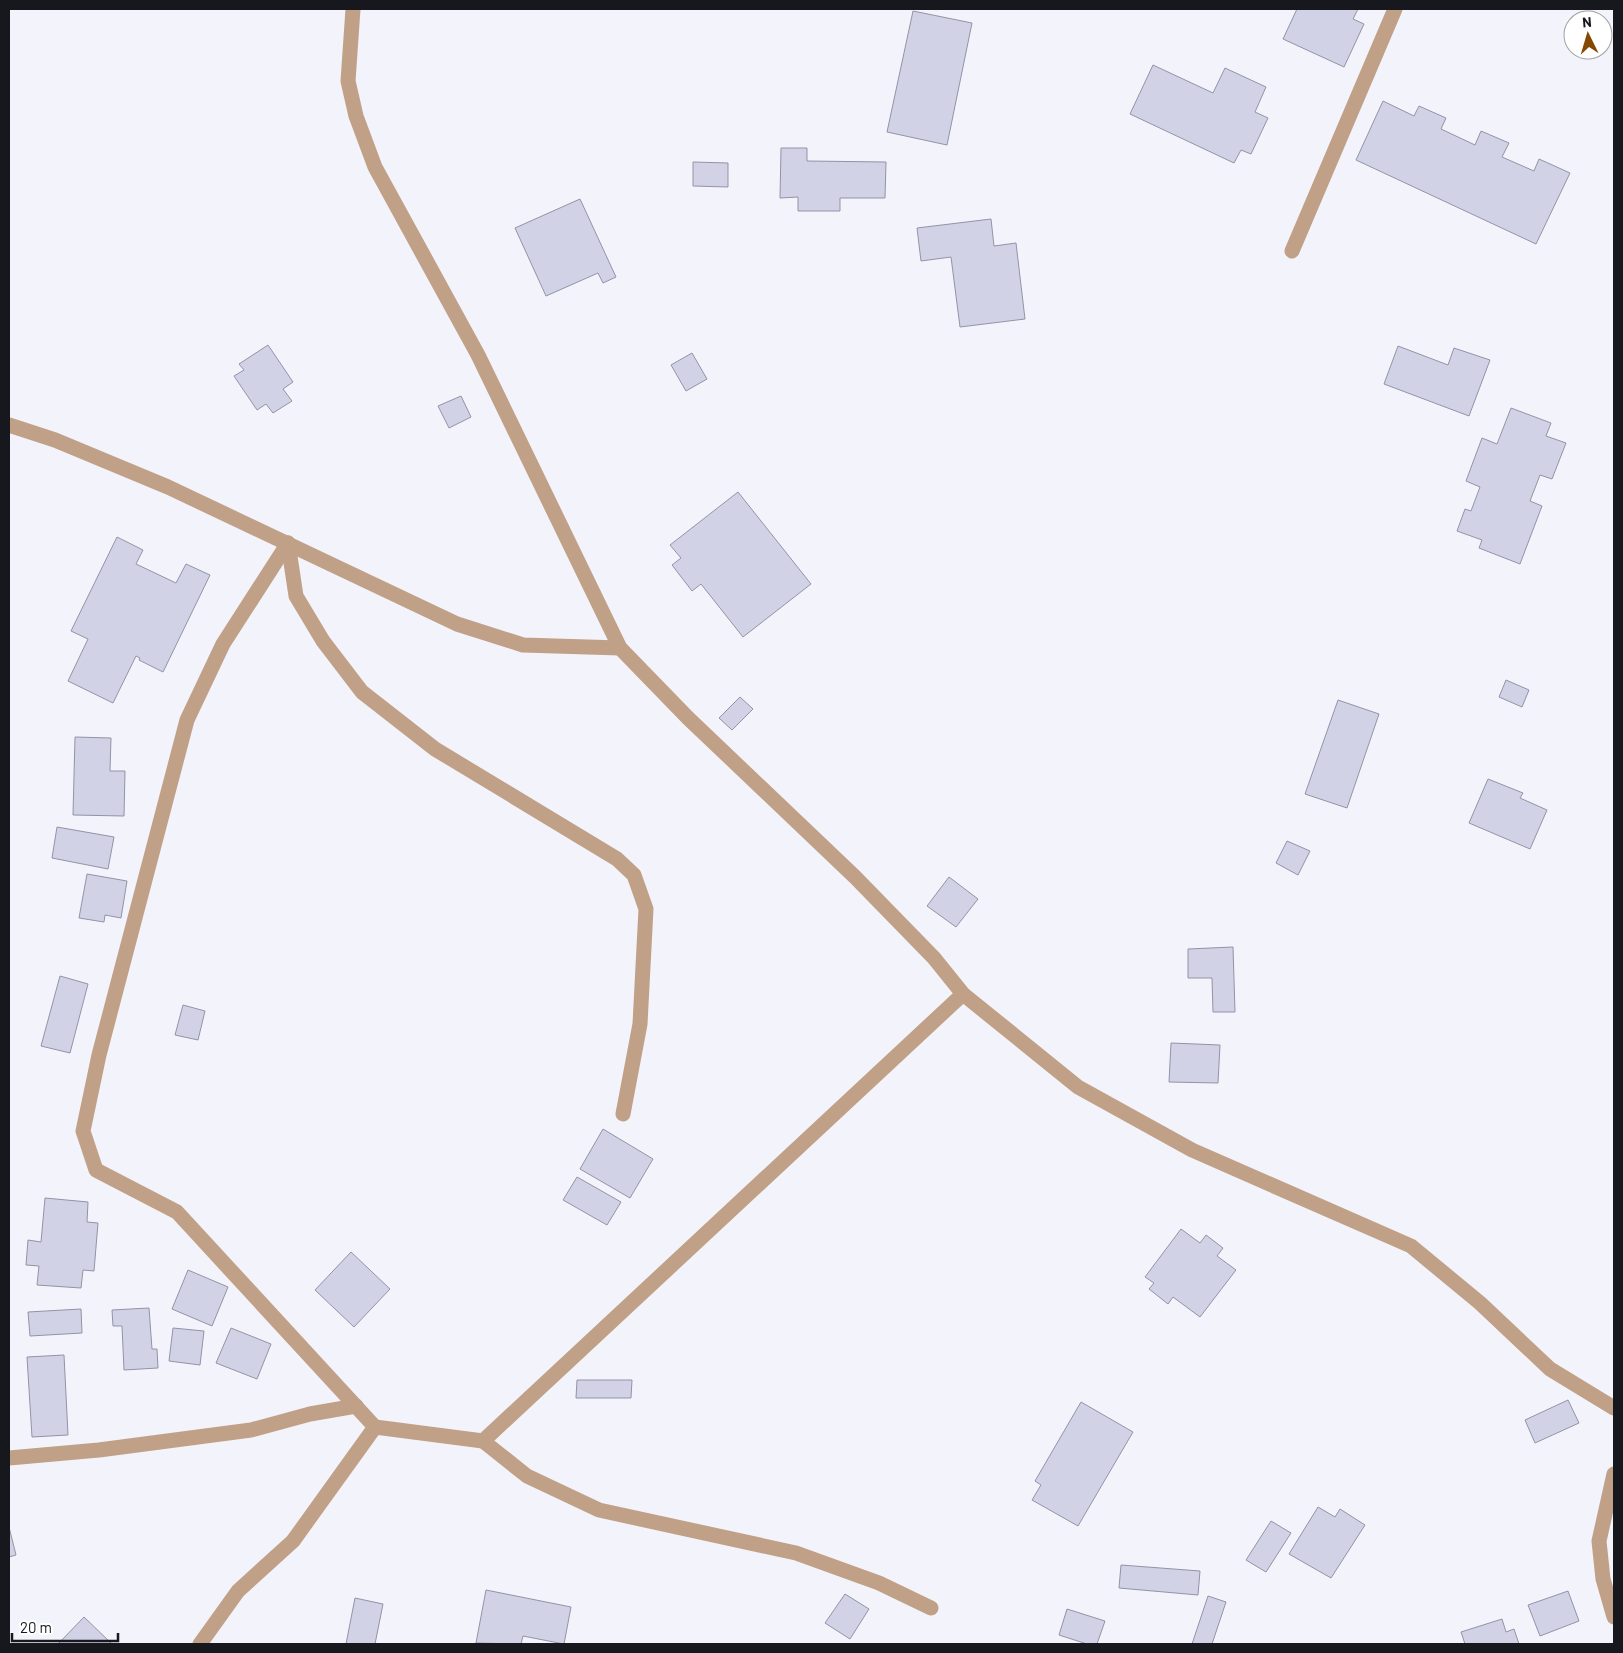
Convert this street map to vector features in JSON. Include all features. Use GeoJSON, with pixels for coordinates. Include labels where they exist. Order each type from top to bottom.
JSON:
{"type":"FeatureCollection","features":[{"type":"Feature","properties":{"kind":"street"},"geometry":{"type":"LineString","coordinates":[[353,9],[348,81],[356,116],[375,167],[478,355],[620,648],[688,718],[855,877],[934,958],[963,994],[1078,1087],[1192,1150],[1410,1246],[1480,1304],[1550,1369],[1614,1408]]}},
{"type":"Feature","properties":{"kind":"street"},"geometry":{"type":"LineString","coordinates":[[1292,251],[1395,9]]}},
{"type":"Feature","properties":{"kind":"street"},"geometry":{"type":"LineString","coordinates":[[9,425],[55,440],[168,487],[456,624],[522,645],[620,648]]}},
{"type":"Feature","properties":{"kind":"street"},"geometry":{"type":"LineString","coordinates":[[288,543],[296,596],[323,641],[362,692],[435,749],[617,858],[634,875],[646,909],[640,1024],[623,1114]]}},
{"type":"Feature","properties":{"kind":"street"},"geometry":{"type":"LineString","coordinates":[[288,543],[223,644],[187,720],[99,1056],[84,1131],[96,1170],[176,1212],[374,1427],[483,1441],[526,1476],[599,1510],[796,1553],[880,1583],[931,1608]]}},
{"type":"Feature","properties":{"kind":"street"},"geometry":{"type":"LineString","coordinates":[[483,1441],[963,994]]}},
{"type":"Feature","properties":{"kind":"street"},"geometry":{"type":"LineString","coordinates":[[9,1458],[99,1450],[251,1430],[310,1414],[356,1406]]}},
{"type":"Feature","properties":{"kind":"street"},"geometry":{"type":"LineString","coordinates":[[200,1644],[238,1592],[293,1541],[374,1427]]}},
{"type":"Feature","properties":{"kind":"street"},"geometry":{"type":"LineString","coordinates":[[1614,1474],[1599,1541],[1603,1579],[1614,1617]]}},
{"type":"Feature","properties":{"kind":"building"},"geometry":{"type":"Polygon","coordinates":[[[1297,9],[1358,9],[1353,19],[1364,24],[1344,67],[1283,39],[1297,9]]]}},
{"type":"Feature","properties":{"kind":"building"},"geometry":{"type":"Polygon","coordinates":[[[913,11],[972,23],[947,145],[887,132],[913,11]]]}},
{"type":"Feature","properties":{"kind":"building"},"geometry":{"type":"Polygon","coordinates":[[[1153,65],[1213,93],[1225,68],[1266,87],[1255,112],[1268,118],[1251,154],[1241,150],[1234,163],[1130,114],[1153,65]]]}},
{"type":"Feature","properties":{"kind":"building"},"geometry":{"type":"Polygon","coordinates":[[[1383,101],[1414,116],[1419,106],[1446,118],[1441,129],[1475,145],[1481,131],[1509,143],[1502,157],[1534,171],[1539,159],[1570,173],[1536,244],[1356,160],[1383,101]]]}},
{"type":"Feature","properties":{"kind":"building"},"geometry":{"type":"Polygon","coordinates":[[[781,148],[807,148],[807,161],[886,162],[885,198],[840,198],[840,211],[798,211],[798,197],[780,198],[781,148]]]}},
{"type":"Feature","properties":{"kind":"building"},"geometry":{"type":"Polygon","coordinates":[[[693,162],[728,163],[728,187],[693,186],[693,162]]]}},
{"type":"Feature","properties":{"kind":"building"},"geometry":{"type":"Polygon","coordinates":[[[580,199],[616,277],[603,283],[598,273],[546,296],[515,228],[580,199]]]}},
{"type":"Feature","properties":{"kind":"building"},"geometry":{"type":"Polygon","coordinates":[[[991,219],[994,246],[1016,243],[1025,319],[960,327],[951,257],[921,261],[917,228],[991,219]]]}},
{"type":"Feature","properties":{"kind":"building"},"geometry":{"type":"Polygon","coordinates":[[[268,345],[293,382],[283,389],[292,401],[273,413],[266,404],[257,410],[234,376],[244,370],[239,364],[268,345]]]}},
{"type":"Feature","properties":{"kind":"building"},"geometry":{"type":"Polygon","coordinates":[[[1398,346],[1448,365],[1454,348],[1490,360],[1469,416],[1384,384],[1398,346]]]}},
{"type":"Feature","properties":{"kind":"building"},"geometry":{"type":"Polygon","coordinates":[[[692,353],[707,379],[686,391],[671,365],[692,353]]]}},
{"type":"Feature","properties":{"kind":"building"},"geometry":{"type":"Polygon","coordinates":[[[461,396],[471,417],[449,428],[438,406],[461,396]]]}},
{"type":"Feature","properties":{"kind":"building"},"geometry":{"type":"Polygon","coordinates":[[[1511,408],[1551,423],[1546,436],[1566,443],[1552,479],[1540,475],[1530,501],[1542,506],[1520,564],[1479,548],[1482,540],[1457,531],[1465,509],[1471,511],[1480,487],[1466,481],[1482,438],[1497,444],[1511,408]]]}},
{"type":"Feature","properties":{"kind":"building"},"geometry":{"type":"Polygon","coordinates":[[[738,492],[811,584],[743,637],[701,584],[692,591],[672,565],[681,558],[670,545],[738,492]]]}},
{"type":"Feature","properties":{"kind":"building"},"geometry":{"type":"Polygon","coordinates":[[[117,537],[143,550],[136,564],[176,583],[186,564],[210,575],[163,672],[139,660],[140,658],[136,656],[113,703],[68,681],[88,639],[71,631],[117,537]]]}},
{"type":"Feature","properties":{"kind":"building"},"geometry":{"type":"Polygon","coordinates":[[[1506,680],[1529,690],[1522,707],[1499,697],[1506,680]]]}},
{"type":"Feature","properties":{"kind":"building"},"geometry":{"type":"Polygon","coordinates":[[[740,697],[753,709],[732,730],[719,718],[740,697]]]}},
{"type":"Feature","properties":{"kind":"building"},"geometry":{"type":"Polygon","coordinates":[[[1338,700],[1379,714],[1347,808],[1305,794],[1338,700]]]}},
{"type":"Feature","properties":{"kind":"building"},"geometry":{"type":"Polygon","coordinates":[[[75,737],[111,738],[110,771],[125,771],[124,816],[73,815],[75,737]]]}},
{"type":"Feature","properties":{"kind":"building"},"geometry":{"type":"Polygon","coordinates":[[[1488,779],[1523,793],[1520,798],[1547,810],[1530,849],[1469,823],[1488,779]]]}},
{"type":"Feature","properties":{"kind":"building"},"geometry":{"type":"Polygon","coordinates":[[[57,827],[114,837],[108,869],[52,858],[57,827]]]}},
{"type":"Feature","properties":{"kind":"building"},"geometry":{"type":"Polygon","coordinates":[[[1287,841],[1310,851],[1298,875],[1276,863],[1287,841]]]}},
{"type":"Feature","properties":{"kind":"building"},"geometry":{"type":"Polygon","coordinates":[[[87,874],[127,881],[121,918],[105,915],[104,922],[79,918],[87,874]]]}},
{"type":"Feature","properties":{"kind":"building"},"geometry":{"type":"Polygon","coordinates":[[[949,877],[978,899],[956,927],[927,906],[949,877]]]}},
{"type":"Feature","properties":{"kind":"building"},"geometry":{"type":"Polygon","coordinates":[[[1233,947],[1235,1012],[1213,1012],[1212,978],[1188,978],[1188,949],[1233,947]]]}},
{"type":"Feature","properties":{"kind":"building"},"geometry":{"type":"Polygon","coordinates":[[[60,976],[88,984],[70,1053],[41,1046],[60,976]]]}},
{"type":"Feature","properties":{"kind":"building"},"geometry":{"type":"Polygon","coordinates":[[[183,1005],[205,1011],[198,1040],[175,1035],[183,1005]]]}},
{"type":"Feature","properties":{"kind":"building"},"geometry":{"type":"Polygon","coordinates":[[[1171,1043],[1220,1045],[1218,1083],[1169,1082],[1171,1043]]]}},
{"type":"Feature","properties":{"kind":"building"},"geometry":{"type":"Polygon","coordinates":[[[603,1129],[653,1159],[630,1198],[580,1169],[603,1129]]]}},
{"type":"Feature","properties":{"kind":"building"},"geometry":{"type":"Polygon","coordinates":[[[577,1177],[621,1202],[607,1225],[563,1200],[577,1177]]]}},
{"type":"Feature","properties":{"kind":"building"},"geometry":{"type":"Polygon","coordinates":[[[45,1198],[88,1202],[87,1222],[98,1223],[94,1271],[83,1270],[81,1288],[37,1285],[39,1266],[26,1265],[28,1240],[41,1242],[45,1198]]]}},
{"type":"Feature","properties":{"kind":"building"},"geometry":{"type":"Polygon","coordinates":[[[1181,1229],[1200,1243],[1206,1235],[1223,1248],[1217,1256],[1236,1270],[1200,1317],[1173,1297],[1168,1304],[1149,1289],[1154,1283],[1145,1277],[1181,1229]]]}},
{"type":"Feature","properties":{"kind":"building"},"geometry":{"type":"Polygon","coordinates":[[[351,1252],[390,1289],[354,1327],[315,1290],[351,1252]]]}},
{"type":"Feature","properties":{"kind":"building"},"geometry":{"type":"Polygon","coordinates":[[[188,1270],[228,1287],[212,1326],[172,1309],[188,1270]]]}},
{"type":"Feature","properties":{"kind":"building"},"geometry":{"type":"Polygon","coordinates":[[[149,1308],[152,1349],[157,1349],[158,1368],[124,1370],[122,1326],[113,1326],[112,1310],[149,1308]]]}},
{"type":"Feature","properties":{"kind":"building"},"geometry":{"type":"Polygon","coordinates":[[[81,1309],[82,1333],[30,1336],[28,1312],[81,1309]]]}},
{"type":"Feature","properties":{"kind":"building"},"geometry":{"type":"Polygon","coordinates":[[[173,1328],[204,1331],[200,1365],[169,1361],[173,1328]]]}},
{"type":"Feature","properties":{"kind":"building"},"geometry":{"type":"Polygon","coordinates":[[[231,1328],[271,1344],[257,1379],[216,1363],[231,1328]]]}},
{"type":"Feature","properties":{"kind":"building"},"geometry":{"type":"Polygon","coordinates":[[[64,1355],[68,1435],[32,1437],[27,1357],[64,1355]]]}},
{"type":"Feature","properties":{"kind":"building"},"geometry":{"type":"Polygon","coordinates":[[[577,1380],[632,1380],[631,1398],[576,1398],[577,1380]]]}},
{"type":"Feature","properties":{"kind":"building"},"geometry":{"type":"Polygon","coordinates":[[[1568,1400],[1579,1423],[1535,1443],[1525,1420],[1568,1400]]]}},
{"type":"Feature","properties":{"kind":"building"},"geometry":{"type":"Polygon","coordinates":[[[1081,1402],[1133,1432],[1078,1526],[1032,1500],[1041,1485],[1035,1481],[1081,1402]]]}},
{"type":"Feature","properties":{"kind":"building"},"geometry":{"type":"Polygon","coordinates":[[[1318,1507],[1335,1517],[1340,1509],[1365,1525],[1331,1578],[1289,1554],[1318,1507]]]}},
{"type":"Feature","properties":{"kind":"building"},"geometry":{"type":"Polygon","coordinates":[[[1271,1521],[1291,1533],[1266,1572],[1246,1560],[1271,1521]]]}},
{"type":"Feature","properties":{"kind":"building"},"geometry":{"type":"Polygon","coordinates":[[[9,1527],[16,1555],[9,1557],[9,1527]]]}},
{"type":"Feature","properties":{"kind":"building"},"geometry":{"type":"Polygon","coordinates":[[[1121,1565],[1200,1571],[1198,1595],[1119,1588],[1121,1565]]]}},
{"type":"Feature","properties":{"kind":"building"},"geometry":{"type":"Polygon","coordinates":[[[486,1590],[571,1607],[564,1644],[523,1636],[521,1644],[476,1643],[486,1590]]]}},
{"type":"Feature","properties":{"kind":"building"},"geometry":{"type":"Polygon","coordinates":[[[1568,1591],[1579,1621],[1540,1636],[1528,1605],[1568,1591]]]}},
{"type":"Feature","properties":{"kind":"building"},"geometry":{"type":"Polygon","coordinates":[[[845,1594],[869,1609],[850,1639],[825,1623],[845,1594]]]}},
{"type":"Feature","properties":{"kind":"building"},"geometry":{"type":"Polygon","coordinates":[[[1208,1596],[1226,1602],[1212,1644],[1192,1644],[1208,1596]]]}},
{"type":"Feature","properties":{"kind":"building"},"geometry":{"type":"Polygon","coordinates":[[[355,1598],[383,1604],[375,1644],[346,1644],[355,1598]]]}},
{"type":"Feature","properties":{"kind":"building"},"geometry":{"type":"Polygon","coordinates":[[[1067,1609],[1105,1621],[1097,1644],[1087,1644],[1059,1635],[1067,1609]]]}},
{"type":"Feature","properties":{"kind":"building"},"geometry":{"type":"Polygon","coordinates":[[[84,1617],[112,1644],[58,1644],[84,1617]]]}},
{"type":"Feature","properties":{"kind":"building"},"geometry":{"type":"Polygon","coordinates":[[[1502,1619],[1506,1632],[1514,1629],[1519,1644],[1465,1644],[1461,1632],[1502,1619]]]}}]}
